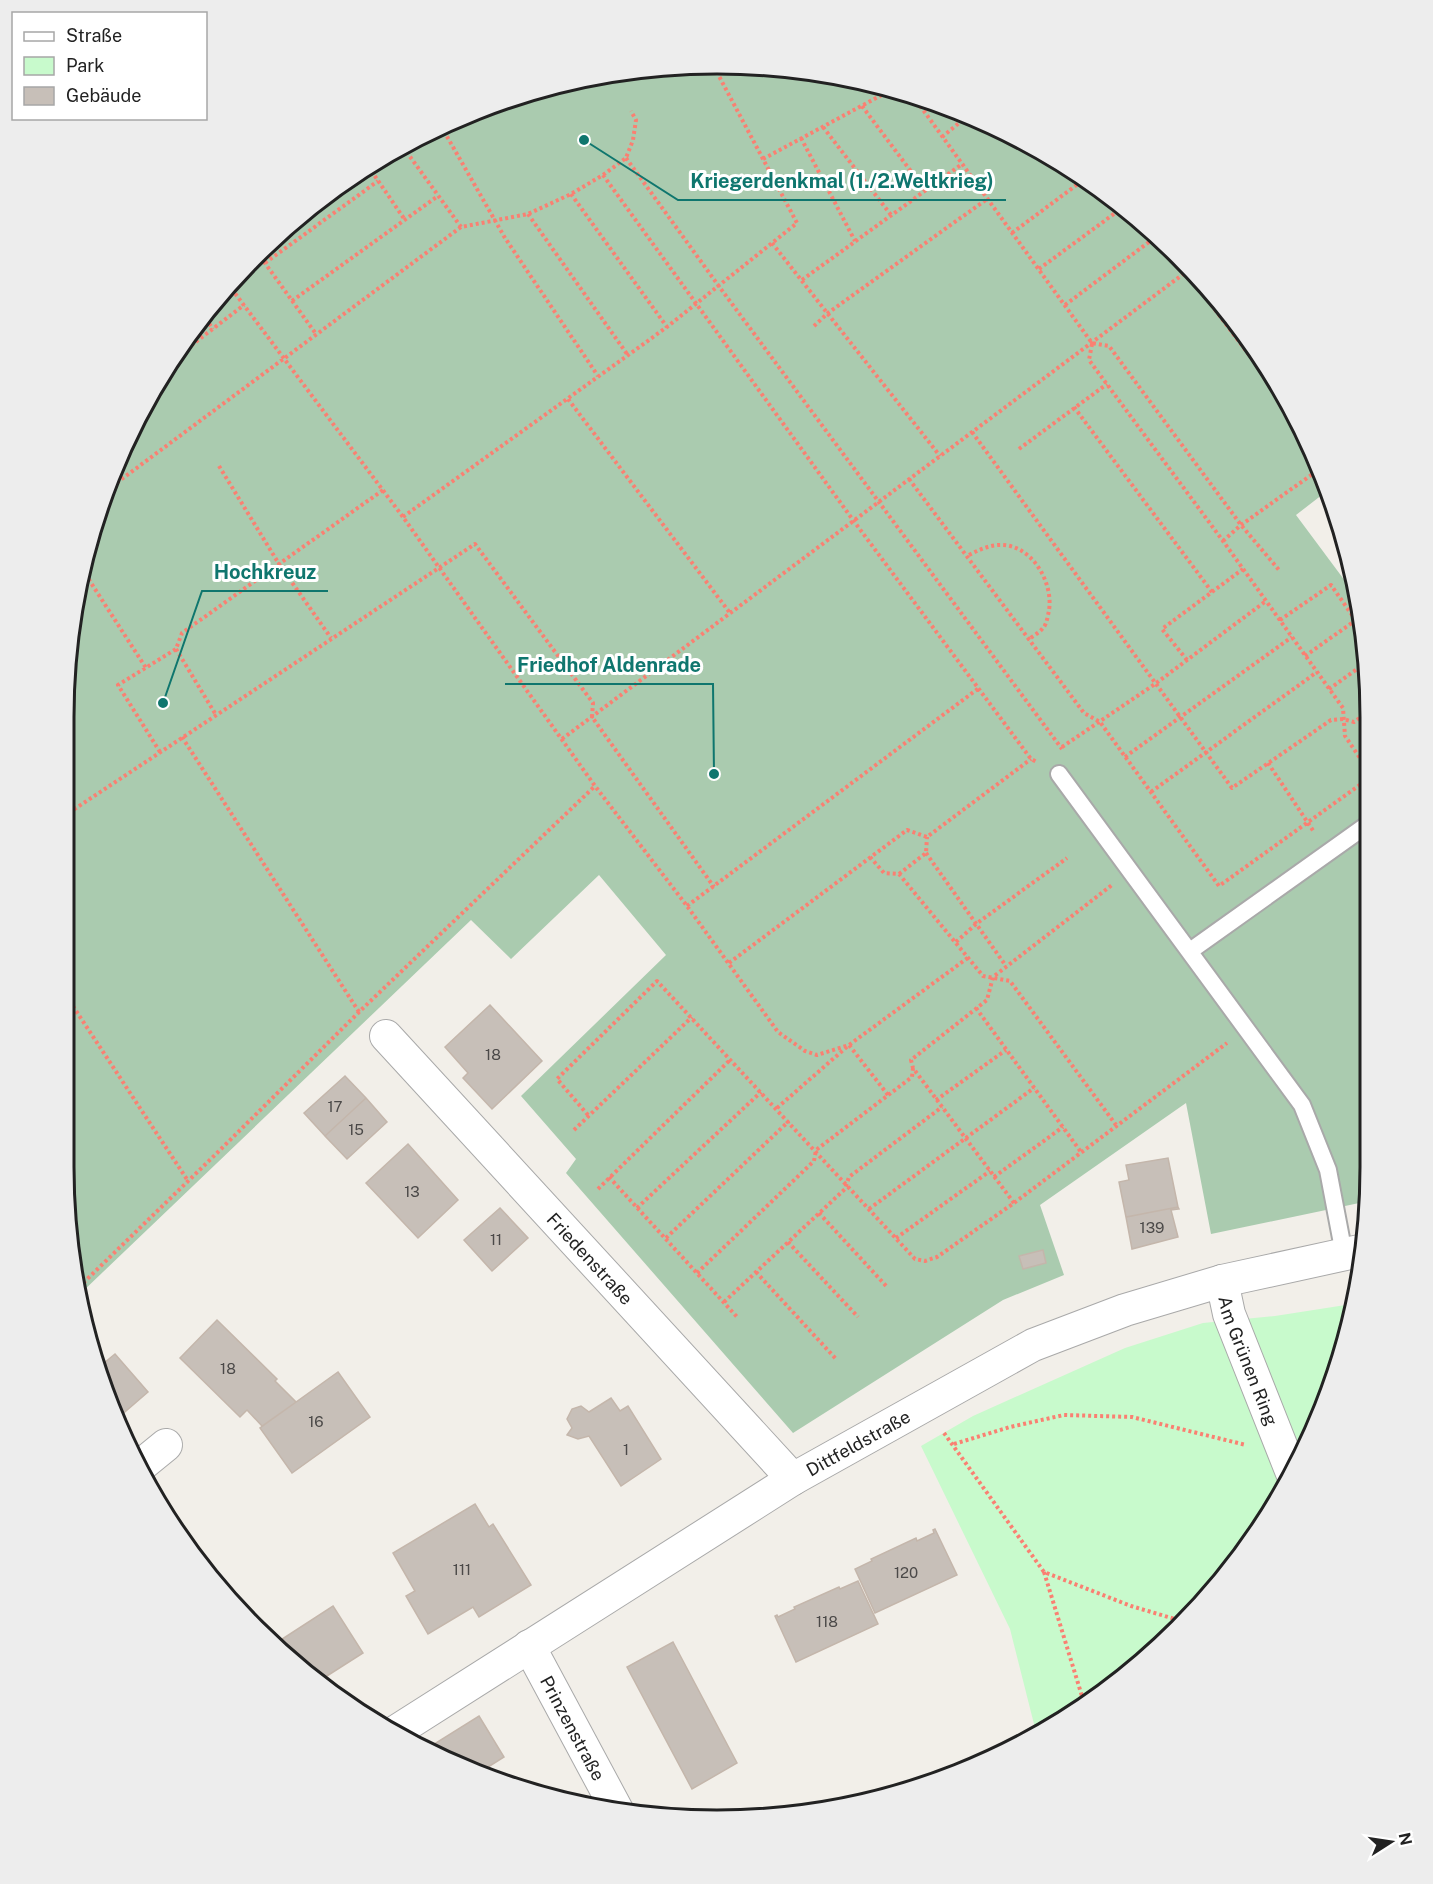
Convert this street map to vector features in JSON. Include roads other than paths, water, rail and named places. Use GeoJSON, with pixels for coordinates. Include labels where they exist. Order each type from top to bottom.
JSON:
{"type":"FeatureCollection","features":[{"type":"Feature","properties":{"kind":"street","name":"Friedenstraße"},"geometry":{"type":"LineString","coordinates":[[387,1036],[793,1479]]}},
{"type":"Feature","properties":{"kind":"street","name":"Dittfeldstraße"},"geometry":{"type":"LineString","coordinates":[[401,1727],[793,1479],[1033,1345],[1125,1310],[1222,1281],[1354,1252]]}},
{"type":"Feature","properties":{"kind":"street","name":"Am Grünen Ring"},"geometry":{"type":"LineString","coordinates":[[1222,1281],[1229,1314],[1288,1462]]}},
{"type":"Feature","properties":{"kind":"street"},"geometry":{"type":"LineString","coordinates":[[146,1462],[166,1445]]}},
{"type":"Feature","properties":{"kind":"street","name":"Prinzenstraße"},"geometry":{"type":"LineString","coordinates":[[529,1646],[612,1802]]}},
{"type":"Feature","properties":{"kind":"lane"},"geometry":{"type":"LineString","coordinates":[[1059,774],[1302,1105],[1328,1170],[1354,1252]]}},
{"type":"Feature","properties":{"kind":"lane"},"geometry":{"type":"LineString","coordinates":[[1190,951],[1360,830]]}},
{"type":"Feature","properties":{"kind":"place","name":"Kriegerdenkmal (1./2.Weltkrieg)"},"geometry":{"type":"Point","coordinates":[584,140]}},
{"type":"Feature","properties":{"kind":"place","name":"Hochkreuz"},"geometry":{"type":"Point","coordinates":[163,703]}},
{"type":"Feature","properties":{"kind":"place","name":"Friedhof Aldenrade"},"geometry":{"type":"Point","coordinates":[714,774]}}]}
